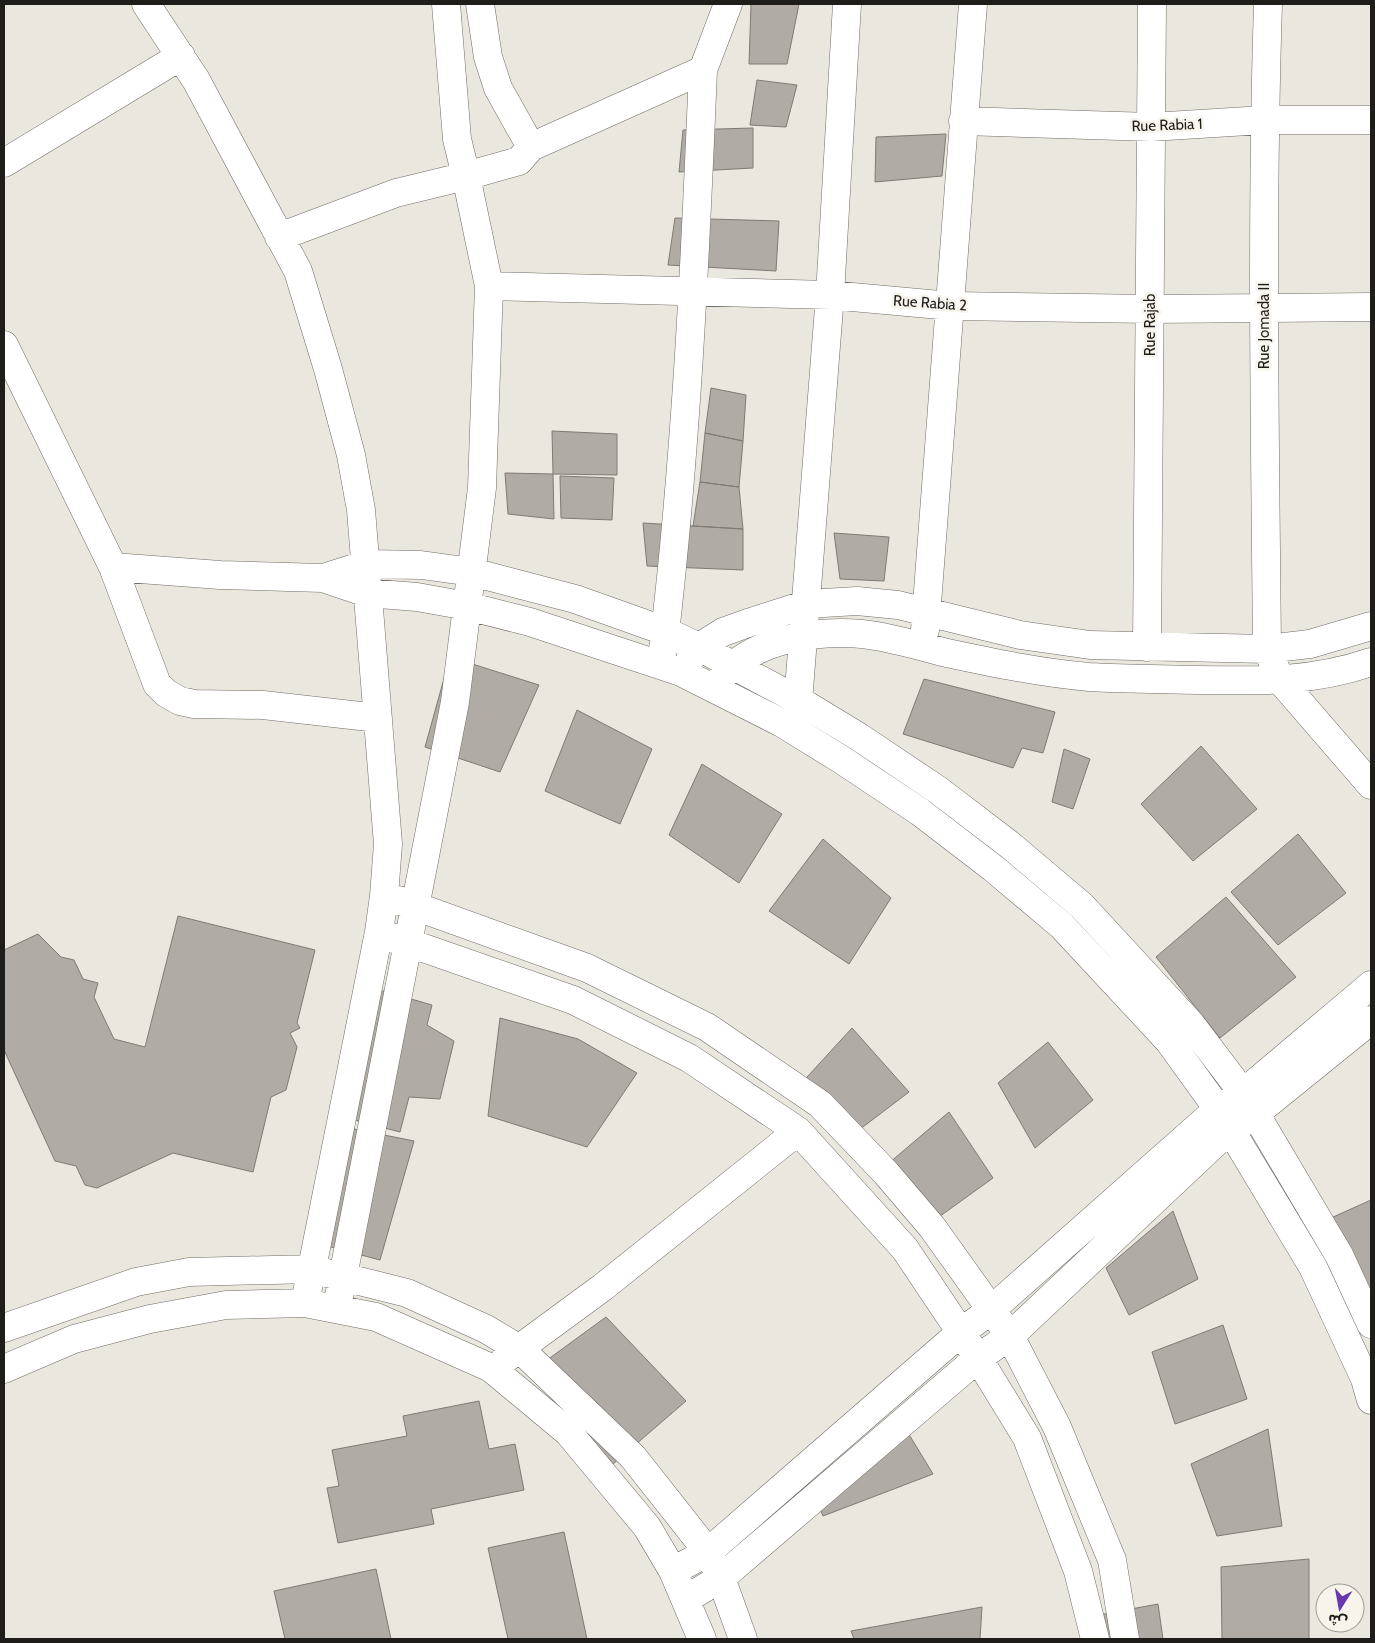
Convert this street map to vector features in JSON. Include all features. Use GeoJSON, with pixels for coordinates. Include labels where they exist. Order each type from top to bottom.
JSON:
{"type":"FeatureCollection","features":[{"type":"Feature","properties":{"kind":"street"},"geometry":{"type":"LineString","coordinates":[[146,4],[196,80],[298,271],[328,369],[352,464],[361,510],[367,564],[367,593],[388,844],[379,932],[305,1303]]}},
{"type":"Feature","properties":{"kind":"street"},"geometry":{"type":"LineString","coordinates":[[337,1307],[455,702],[482,488],[489,286],[458,139],[446,4]]}},
{"type":"Feature","properties":{"kind":"street"},"geometry":{"type":"LineString","coordinates":[[480,4],[488,57],[498,88],[531,147]]}},
{"type":"Feature","properties":{"kind":"street"},"geometry":{"type":"LineString","coordinates":[[671,668],[665,631],[680,483],[694,291],[703,70],[728,4]]}},
{"type":"Feature","properties":{"kind":"street"},"geometry":{"type":"LineString","coordinates":[[795,731],[807,604],[830,295],[847,4]]}},
{"type":"Feature","properties":{"kind":"street"},"geometry":{"type":"LineString","coordinates":[[923,646],[928,613],[973,4]]}},
{"type":"Feature","properties":{"kind":"street","name":"Rue Rajab"},"geometry":{"type":"LineString","coordinates":[[1147,647],[1152,4]]}},
{"type":"Feature","properties":{"kind":"street","name":"Rue Jomada II"},"geometry":{"type":"LineString","coordinates":[[1267,649],[1263,307],[1264,120],[1268,4]]}},
{"type":"Feature","properties":{"kind":"street"},"geometry":{"type":"LineString","coordinates":[[4,163],[181,56]]}},
{"type":"Feature","properties":{"kind":"street"},"geometry":{"type":"LineString","coordinates":[[280,237],[396,192],[466,176],[519,161],[531,147],[703,70]]}},
{"type":"Feature","properties":{"kind":"street","name":"Rue Rabia 1"},"geometry":{"type":"LineString","coordinates":[[963,121],[1151,127],[1264,120],[1371,120]]}},
{"type":"Feature","properties":{"kind":"street","name":"Rue Rabia 2"},"geometry":{"type":"LineString","coordinates":[[489,286],[830,295],[951,306],[1150,309],[1371,307]]}},
{"type":"Feature","properties":{"kind":"street"},"geometry":{"type":"LineString","coordinates":[[4,345],[112,567],[157,684],[166,694],[180,701],[194,704],[263,705],[378,718]]}},
{"type":"Feature","properties":{"kind":"street"},"geometry":{"type":"LineString","coordinates":[[323,578],[367,564],[421,565],[472,572],[575,600],[665,631],[700,647],[798,700],[859,737],[938,790],[1010,845],[1082,906],[1190,1023],[1249,1103],[1339,1255],[1371,1324]]}},
{"type":"Feature","properties":{"kind":"street"},"geometry":{"type":"LineString","coordinates":[[112,567],[220,575],[323,578],[367,593],[417,597],[467,606],[530,622],[671,668],[714,688],[795,731],[920,812],[993,868],[1062,926],[1169,1041],[1224,1119],[1313,1267],[1365,1379],[1371,1400]]}},
{"type":"Feature","properties":{"kind":"street"},"geometry":{"type":"LineString","coordinates":[[671,668],[723,632],[807,604],[858,601],[898,605],[1020,635],[1090,645],[1267,649],[1310,644],[1371,626]]}},
{"type":"Feature","properties":{"kind":"street"},"geometry":{"type":"LineString","coordinates":[[714,688],[732,665],[771,644],[804,636],[837,633],[863,634],[1015,666],[1088,676],[1281,681],[1335,672],[1371,662]]}},
{"type":"Feature","properties":{"kind":"street"},"geometry":{"type":"LineString","coordinates":[[1267,649],[1281,681],[1371,785]]}},
{"type":"Feature","properties":{"kind":"street"},"geometry":{"type":"LineString","coordinates":[[384,896],[587,968],[707,1028],[820,1104],[886,1174],[932,1227],[1010,1336],[1057,1427],[1112,1560],[1125,1639]]}},
{"type":"Feature","properties":{"kind":"street"},"geometry":{"type":"LineString","coordinates":[[379,932],[573,1000],[689,1058],[798,1131],[860,1196],[905,1249],[978,1358],[1027,1438],[1078,1571],[1095,1639]]}},
{"type":"Feature","properties":{"kind":"street"},"geometry":{"type":"LineString","coordinates":[[1249,1103],[1371,985]]}},
{"type":"Feature","properties":{"kind":"street"},"geometry":{"type":"LineString","coordinates":[[673,1572],[708,1552],[960,1333],[991,1310],[1224,1119],[1371,1020]]}},
{"type":"Feature","properties":{"kind":"street"},"geometry":{"type":"LineString","coordinates":[[686,1599],[722,1578],[978,1358],[1010,1336],[1224,1119]]}},
{"type":"Feature","properties":{"kind":"street"},"geometry":{"type":"LineString","coordinates":[[491,1368],[521,1350],[603,1288],[798,1131]]}},
{"type":"Feature","properties":{"kind":"street"},"geometry":{"type":"LineString","coordinates":[[4,1328],[136,1282],[188,1272],[311,1269],[342,1275],[407,1293],[486,1329],[521,1350],[632,1457],[708,1552],[722,1578],[743,1639]]}},
{"type":"Feature","properties":{"kind":"street"},"geometry":{"type":"LineString","coordinates":[[136,1282],[150,1318]]}},
{"type":"Feature","properties":{"kind":"street"},"geometry":{"type":"LineString","coordinates":[[4,1369],[74,1339],[150,1318],[226,1305],[305,1303],[337,1307],[376,1317],[491,1368],[568,1432],[647,1527],[673,1572],[702,1639]]}},
{"type":"Feature","properties":{"kind":"building"},"geometry":{"type":"Polygon","coordinates":[[[751,4],[799,4],[787,64],[749,64],[751,4]]]}},
{"type":"Feature","properties":{"kind":"building"},"geometry":{"type":"Polygon","coordinates":[[[757,80],[797,85],[786,127],[750,125],[757,80]]]}},
{"type":"Feature","properties":{"kind":"building"},"geometry":{"type":"Polygon","coordinates":[[[753,128],[753,168],[679,172],[683,130],[753,128]]]}},
{"type":"Feature","properties":{"kind":"building"},"geometry":{"type":"Polygon","coordinates":[[[946,134],[942,176],[875,182],[876,137],[946,134]]]}},
{"type":"Feature","properties":{"kind":"building"},"geometry":{"type":"Polygon","coordinates":[[[675,218],[779,221],[776,271],[668,265],[675,218]]]}},
{"type":"Feature","properties":{"kind":"building"},"geometry":{"type":"Polygon","coordinates":[[[711,388],[746,395],[743,441],[705,433],[711,388]]]}},
{"type":"Feature","properties":{"kind":"building"},"geometry":{"type":"Polygon","coordinates":[[[552,431],[617,434],[617,475],[553,474],[552,431]]]}},
{"type":"Feature","properties":{"kind":"building"},"geometry":{"type":"Polygon","coordinates":[[[705,433],[743,441],[739,487],[700,482],[705,433]]]}},
{"type":"Feature","properties":{"kind":"building"},"geometry":{"type":"Polygon","coordinates":[[[505,473],[553,474],[554,519],[508,514],[505,473]]]}},
{"type":"Feature","properties":{"kind":"building"},"geometry":{"type":"Polygon","coordinates":[[[560,476],[614,478],[612,520],[561,518],[560,476]]]}},
{"type":"Feature","properties":{"kind":"building"},"geometry":{"type":"Polygon","coordinates":[[[700,482],[739,487],[743,529],[693,526],[700,482]]]}},
{"type":"Feature","properties":{"kind":"building"},"geometry":{"type":"Polygon","coordinates":[[[643,523],[743,529],[743,570],[647,566],[643,523]]]}},
{"type":"Feature","properties":{"kind":"building"},"geometry":{"type":"Polygon","coordinates":[[[834,533],[889,537],[884,581],[840,579],[834,533]]]}},
{"type":"Feature","properties":{"kind":"building"},"geometry":{"type":"Polygon","coordinates":[[[450,657],[539,685],[500,772],[425,747],[450,657]]]}},
{"type":"Feature","properties":{"kind":"building"},"geometry":{"type":"Polygon","coordinates":[[[924,679],[1055,712],[1043,753],[1022,748],[1013,768],[903,734],[924,679]]]}},
{"type":"Feature","properties":{"kind":"building"},"geometry":{"type":"Polygon","coordinates":[[[577,710],[652,749],[620,824],[545,791],[577,710]]]}},
{"type":"Feature","properties":{"kind":"building"},"geometry":{"type":"Polygon","coordinates":[[[1201,746],[1257,809],[1193,861],[1141,804],[1201,746]]]}},
{"type":"Feature","properties":{"kind":"building"},"geometry":{"type":"Polygon","coordinates":[[[1064,749],[1090,759],[1073,809],[1052,802],[1064,749]]]}},
{"type":"Feature","properties":{"kind":"building"},"geometry":{"type":"Polygon","coordinates":[[[702,764],[782,814],[739,883],[669,835],[702,764]]]}},
{"type":"Feature","properties":{"kind":"building"},"geometry":{"type":"Polygon","coordinates":[[[1298,834],[1346,893],[1278,945],[1231,892],[1298,834]]]}},
{"type":"Feature","properties":{"kind":"building"},"geometry":{"type":"Polygon","coordinates":[[[823,839],[891,898],[849,964],[769,911],[823,839]]]}},
{"type":"Feature","properties":{"kind":"building"},"geometry":{"type":"Polygon","coordinates":[[[1226,897],[1296,977],[1220,1038],[1156,957],[1226,897]]]}},
{"type":"Feature","properties":{"kind":"building"},"geometry":{"type":"Polygon","coordinates":[[[178,916],[315,950],[297,1023],[300,1028],[290,1033],[297,1047],[286,1090],[271,1097],[253,1172],[173,1153],[97,1188],[85,1185],[76,1166],[55,1161],[4,1050],[4,950],[38,934],[61,957],[74,960],[83,979],[98,983],[94,997],[114,1039],[145,1047],[178,916]]]}},
{"type":"Feature","properties":{"kind":"building"},"geometry":{"type":"Polygon","coordinates":[[[373,988],[432,1005],[427,1025],[454,1041],[440,1099],[409,1097],[400,1132],[347,1118],[373,988]]]}},
{"type":"Feature","properties":{"kind":"building"},"geometry":{"type":"Polygon","coordinates":[[[500,1018],[578,1039],[637,1073],[587,1147],[488,1116],[500,1018]]]}},
{"type":"Feature","properties":{"kind":"building"},"geometry":{"type":"Polygon","coordinates":[[[852,1028],[909,1092],[851,1136],[797,1088],[852,1028]]]}},
{"type":"Feature","properties":{"kind":"building"},"geometry":{"type":"Polygon","coordinates":[[[1048,1042],[1093,1100],[1035,1148],[998,1083],[1048,1042]]]}},
{"type":"Feature","properties":{"kind":"building"},"geometry":{"type":"Polygon","coordinates":[[[949,1112],[993,1178],[925,1227],[882,1169],[949,1112]]]}},
{"type":"Feature","properties":{"kind":"building"},"geometry":{"type":"Polygon","coordinates":[[[344,1127],[414,1141],[380,1260],[316,1243],[344,1127]]]}},
{"type":"Feature","properties":{"kind":"building"},"geometry":{"type":"Polygon","coordinates":[[[1371,1200],[1371,1293],[1334,1310],[1302,1231],[1371,1200]]]}},
{"type":"Feature","properties":{"kind":"building"},"geometry":{"type":"Polygon","coordinates":[[[1173,1211],[1198,1279],[1129,1315],[1106,1268],[1173,1211]]]}},
{"type":"Feature","properties":{"kind":"building"},"geometry":{"type":"Polygon","coordinates":[[[606,1317],[686,1401],[613,1464],[532,1371],[606,1317]]]}},
{"type":"Feature","properties":{"kind":"building"},"geometry":{"type":"Polygon","coordinates":[[[1223,1325],[1247,1399],[1175,1424],[1152,1352],[1223,1325]]]}},
{"type":"Feature","properties":{"kind":"building"},"geometry":{"type":"Polygon","coordinates":[[[479,1401],[489,1449],[515,1444],[524,1490],[431,1509],[434,1524],[338,1543],[327,1488],[339,1486],[332,1450],[407,1436],[403,1416],[479,1401]]]}},
{"type":"Feature","properties":{"kind":"building"},"geometry":{"type":"Polygon","coordinates":[[[902,1423],[933,1474],[823,1516],[811,1488],[902,1423]]]}},
{"type":"Feature","properties":{"kind":"building"},"geometry":{"type":"Polygon","coordinates":[[[1268,1429],[1282,1526],[1217,1536],[1191,1464],[1268,1429]]]}},
{"type":"Feature","properties":{"kind":"building"},"geometry":{"type":"Polygon","coordinates":[[[564,1532],[587,1639],[508,1639],[488,1548],[564,1532]]]}},
{"type":"Feature","properties":{"kind":"building"},"geometry":{"type":"Polygon","coordinates":[[[1309,1559],[1309,1639],[1222,1639],[1221,1567],[1309,1559]]]}},
{"type":"Feature","properties":{"kind":"building"},"geometry":{"type":"Polygon","coordinates":[[[376,1569],[391,1639],[285,1639],[274,1591],[376,1569]]]}},
{"type":"Feature","properties":{"kind":"building"},"geometry":{"type":"Polygon","coordinates":[[[1158,1604],[1163,1639],[1084,1639],[1083,1618],[1158,1604]]]}},
{"type":"Feature","properties":{"kind":"building"},"geometry":{"type":"Polygon","coordinates":[[[982,1607],[980,1639],[854,1639],[851,1631],[982,1607]]]}}]}
